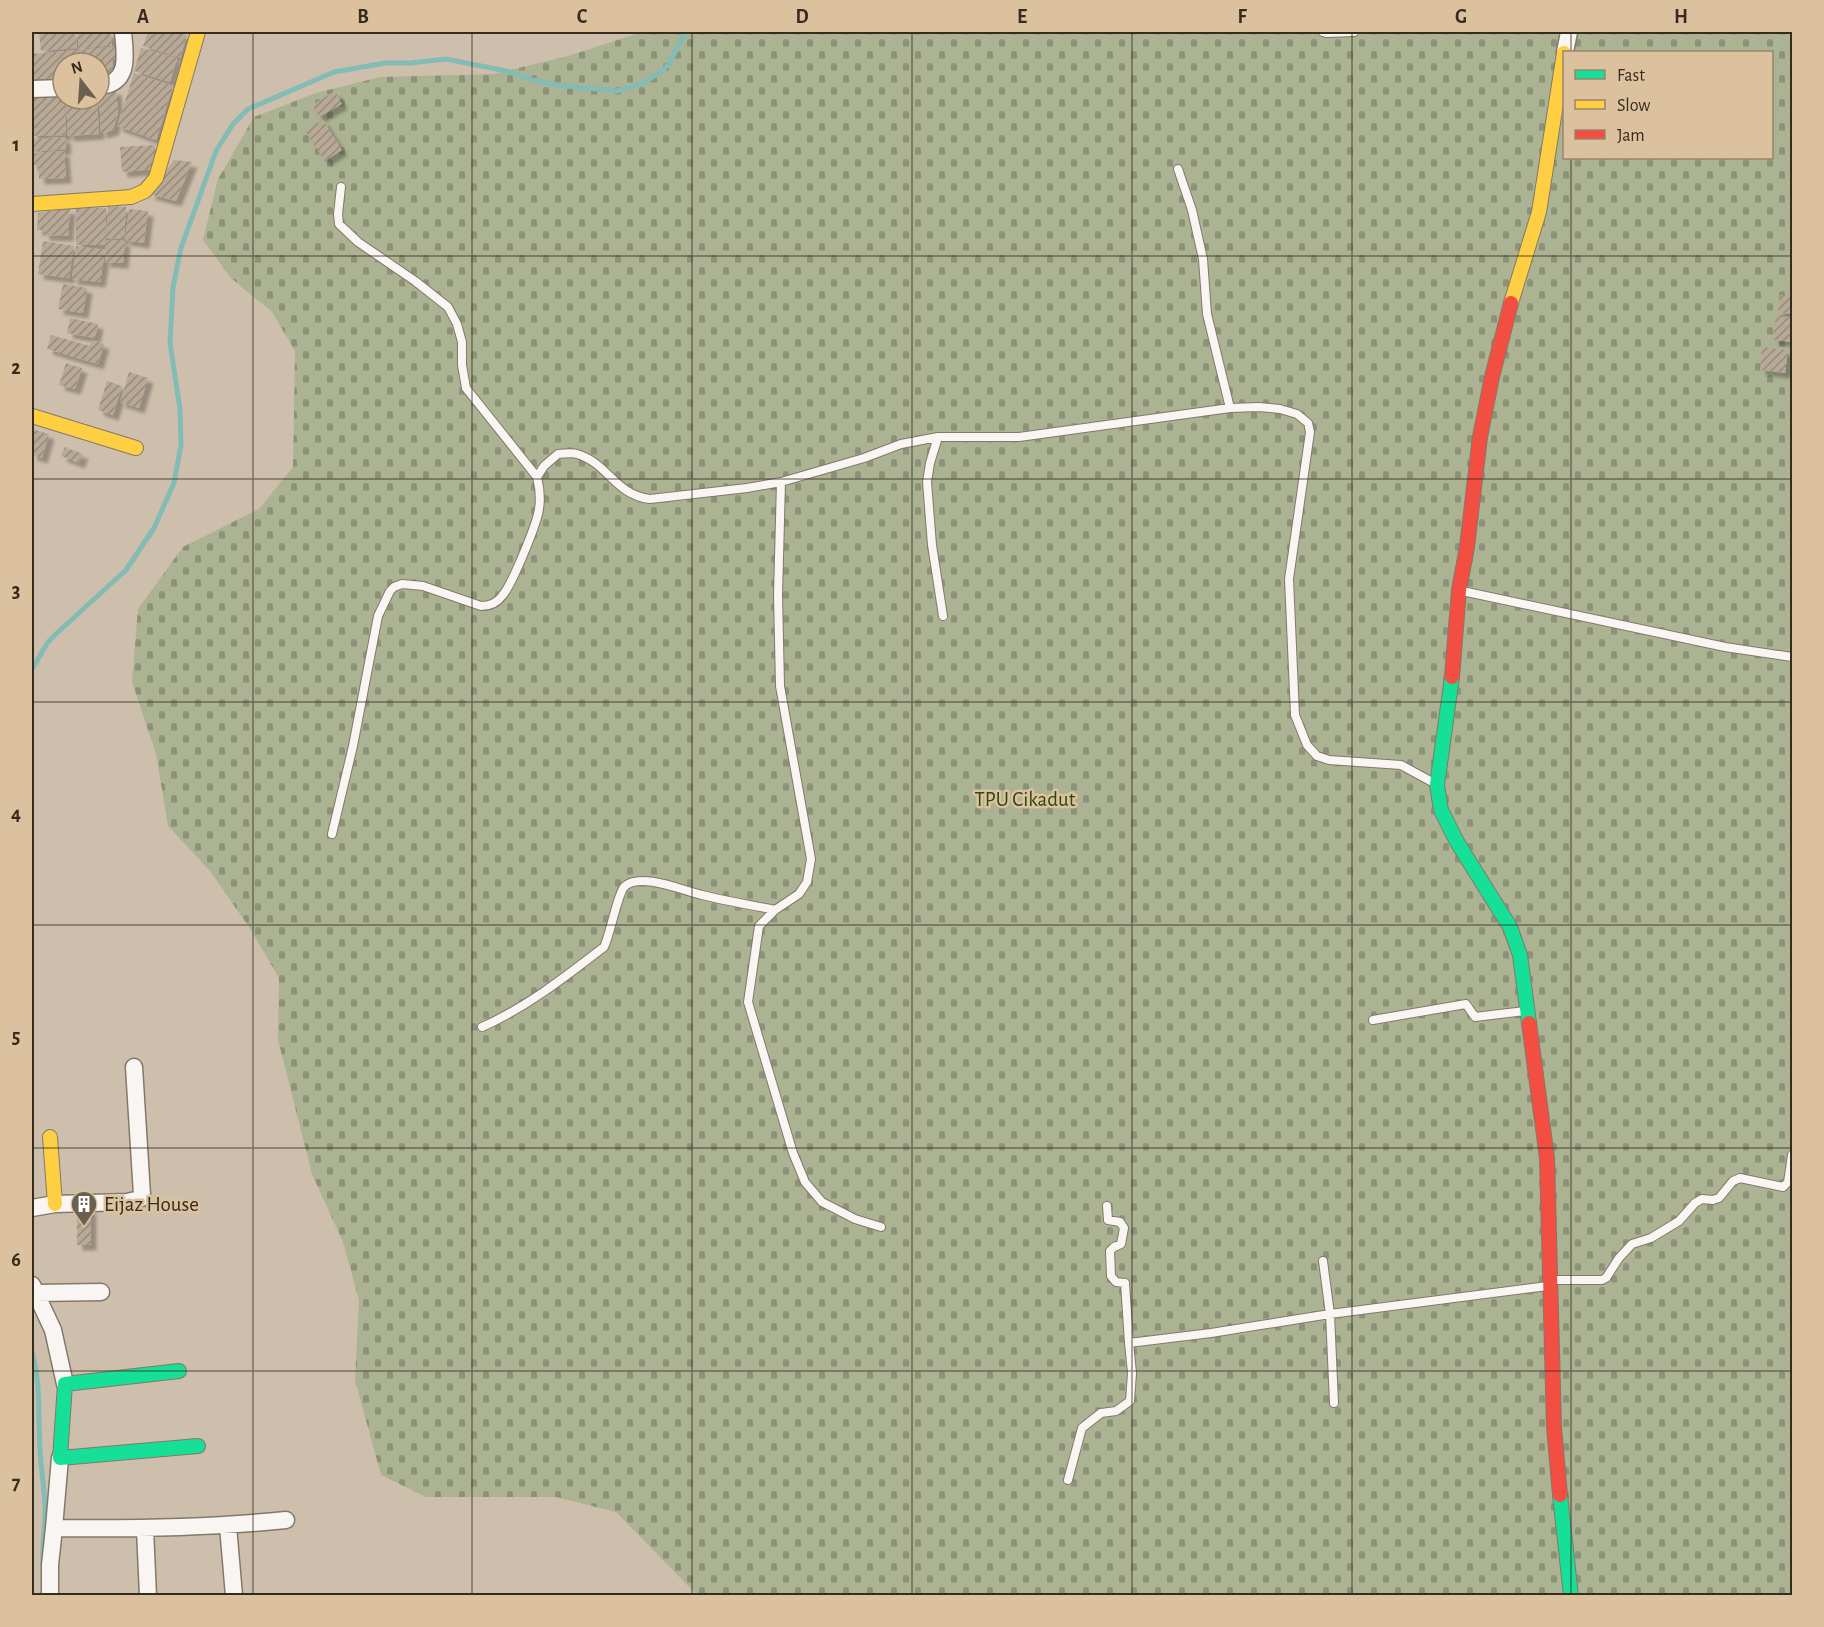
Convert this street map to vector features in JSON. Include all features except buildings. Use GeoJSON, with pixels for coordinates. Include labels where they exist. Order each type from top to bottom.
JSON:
{"type":"FeatureCollection","features":[{"type":"Feature","properties":{"kind":"street"},"geometry":{"type":"LineString","coordinates":[[111,82],[118,79],[126,64],[123,32]]}},
{"type":"Feature","properties":{"kind":"street"},"geometry":{"type":"LineString","coordinates":[[32,204],[130,197],[145,190],[156,178],[198,32]]}},
{"type":"Feature","properties":{"kind":"street"},"geometry":{"type":"LineString","coordinates":[[1565,51],[1569,32]]}},
{"type":"Feature","properties":{"kind":"street"},"geometry":{"type":"LineString","coordinates":[[1563,65],[1539,212],[1514,294],[1492,377],[1482,427],[1467,547],[1459,590],[1452,674],[1437,785],[1442,810],[1457,842],[1510,927],[1520,955],[1547,1158],[1554,1427],[1562,1525],[1571,1596]]}},
{"type":"Feature","properties":{"kind":"street"},"geometry":{"type":"LineString","coordinates":[[32,89],[51,88]]}},
{"type":"Feature","properties":{"kind":"street"},"geometry":{"type":"LineString","coordinates":[[32,416],[136,448]]}},
{"type":"Feature","properties":{"kind":"street"},"geometry":{"type":"LineString","coordinates":[[32,1208],[55,1204],[127,1202],[140,1199],[142,1195],[134,1067]]}},
{"type":"Feature","properties":{"kind":"street"},"geometry":{"type":"LineString","coordinates":[[50,1137],[55,1204]]}},
{"type":"Feature","properties":{"kind":"street"},"geometry":{"type":"LineString","coordinates":[[50,1596],[50,1565],[65,1384],[53,1330],[33,1291],[101,1292]]}},
{"type":"Feature","properties":{"kind":"street"},"geometry":{"type":"LineString","coordinates":[[65,1384],[179,1371]]}},
{"type":"Feature","properties":{"kind":"street"},"geometry":{"type":"LineString","coordinates":[[60,1458],[198,1446]]}},
{"type":"Feature","properties":{"kind":"street"},"geometry":{"type":"LineString","coordinates":[[54,1528],[145,1529],[228,1526],[286,1520]]}},
{"type":"Feature","properties":{"kind":"street"},"geometry":{"type":"LineString","coordinates":[[228,1526],[234,1596]]}},
{"type":"Feature","properties":{"kind":"street"},"geometry":{"type":"LineString","coordinates":[[145,1529],[148,1596]]}},
{"type":"Feature","properties":{"kind":"lane"},"geometry":{"type":"LineString","coordinates":[[1323,32],[1354,32]]}},
{"type":"Feature","properties":{"kind":"lane"},"geometry":{"type":"LineString","coordinates":[[1178,169],[1192,210],[1203,259],[1207,314],[1230,408]]}},
{"type":"Feature","properties":{"kind":"lane"},"geometry":{"type":"LineString","coordinates":[[332,834],[353,746],[378,616],[390,591],[402,584],[423,586],[481,606],[489,606],[502,597],[517,567],[538,514],[540,492],[537,477],[466,388],[462,365],[462,342],[457,324],[448,307],[358,242],[339,224],[341,187]]}},
{"type":"Feature","properties":{"kind":"lane"},"geometry":{"type":"LineString","coordinates":[[537,477],[544,466],[558,454],[576,454],[596,463],[627,493],[637,498],[650,499],[781,482],[864,458],[901,444],[938,437],[1019,437],[1230,408],[1280,409],[1297,414],[1308,423],[1310,432],[1289,579],[1295,715],[1307,745],[1317,756],[1329,760],[1401,765],[1437,785]]}},
{"type":"Feature","properties":{"kind":"lane"},"geometry":{"type":"LineString","coordinates":[[938,437],[927,482],[932,544],[943,616]]}},
{"type":"Feature","properties":{"kind":"lane"},"geometry":{"type":"LineString","coordinates":[[781,482],[778,595],[780,686],[811,859],[807,882],[799,894],[775,910],[759,926],[748,1002],[793,1153],[805,1182],[822,1203],[855,1219],[881,1227]]}},
{"type":"Feature","properties":{"kind":"lane"},"geometry":{"type":"LineString","coordinates":[[1459,590],[1725,647],[1792,657]]}},
{"type":"Feature","properties":{"kind":"lane"},"geometry":{"type":"LineString","coordinates":[[482,1027],[510,1015],[552,987],[604,947],[610,935],[620,893],[626,885],[636,881],[669,884],[700,895],[775,910]]}},
{"type":"Feature","properties":{"kind":"lane"},"geometry":{"type":"LineString","coordinates":[[1372,1020],[1466,1004],[1475,1017],[1527,1011]]}},
{"type":"Feature","properties":{"kind":"lane"},"geometry":{"type":"LineString","coordinates":[[1129,1343],[1551,1283],[1602,1280],[1632,1244],[1651,1238],[1679,1221],[1695,1203],[1702,1199],[1719,1198],[1732,1181],[1740,1178],[1783,1187],[1788,1182],[1792,1155]]}},
{"type":"Feature","properties":{"kind":"lane"},"geometry":{"type":"LineString","coordinates":[[1068,1480],[1083,1428],[1101,1413],[1116,1411],[1130,1401],[1132,1372],[1125,1283],[1116,1282],[1111,1276],[1110,1251],[1121,1244],[1124,1228],[1120,1222],[1108,1220],[1107,1206]]}},
{"type":"Feature","properties":{"kind":"lane"},"geometry":{"type":"LineString","coordinates":[[1323,1261],[1330,1314],[1334,1403]]}},
{"type":"Feature","properties":{"kind":"green space","name":"TPU Cikadut"},"geometry":{"type":"Polygon","coordinates":[[[642,32],[1792,32],[1792,1595],[697,1595],[616,1512],[556,1497],[426,1497],[381,1475],[355,1380],[359,1300],[343,1242],[312,1174],[278,1040],[279,978],[249,927],[210,871],[168,826],[156,754],[132,682],[138,609],[183,547],[259,509],[293,467],[295,351],[272,312],[231,278],[203,240],[218,179],[254,117],[316,93],[380,77],[493,74],[568,56],[642,32]]]}},
{"type":"Feature","properties":{"kind":"waterway"},"geometry":{"type":"LineString","coordinates":[[32,669],[48,642],[126,570],[154,528],[174,483],[181,445],[180,409],[170,343],[173,287],[181,248],[216,151],[233,124],[248,109],[334,72],[385,63],[446,59],[506,71],[557,85],[617,91],[641,84],[662,71],[668,65],[686,32]]}},
{"type":"Feature","properties":{"kind":"waterway"},"geometry":{"type":"LineString","coordinates":[[32,1352],[38,1387],[40,1449],[45,1501],[43,1564]]}},
{"type":"Feature","properties":{"kind":"traffic: fast"},"geometry":{"type":"LineString","coordinates":[[1452,677],[1437,785],[1441,810],[1457,842],[1510,927],[1520,955],[1529,1023]]}},
{"type":"Feature","properties":{"kind":"traffic: fast"},"geometry":{"type":"LineString","coordinates":[[179,1371],[65,1384],[60,1458],[198,1446]]}},
{"type":"Feature","properties":{"kind":"traffic: fast"},"geometry":{"type":"LineString","coordinates":[[1560,1495],[1571,1596]]}},
{"type":"Feature","properties":{"kind":"traffic: slow"},"geometry":{"type":"LineString","coordinates":[[32,204],[131,197],[145,191],[156,178],[198,32]]}},
{"type":"Feature","properties":{"kind":"traffic: slow"},"geometry":{"type":"LineString","coordinates":[[1511,303],[1539,212],[1563,59]]}},
{"type":"Feature","properties":{"kind":"traffic: slow"},"geometry":{"type":"LineString","coordinates":[[32,416],[136,448]]}},
{"type":"Feature","properties":{"kind":"traffic: slow"},"geometry":{"type":"LineString","coordinates":[[50,1137],[55,1204]]}},
{"type":"Feature","properties":{"kind":"traffic: jam"},"geometry":{"type":"LineString","coordinates":[[1452,677],[1459,590],[1467,547],[1480,437],[1492,377],[1511,303]]}},
{"type":"Feature","properties":{"kind":"traffic: jam"},"geometry":{"type":"LineString","coordinates":[[1529,1023],[1547,1158],[1554,1427],[1560,1495]]}},
{"type":"Feature","properties":{"kind":"place","name":"Eijaz House"},"geometry":{"type":"Point","coordinates":[84,1227]}}]}
